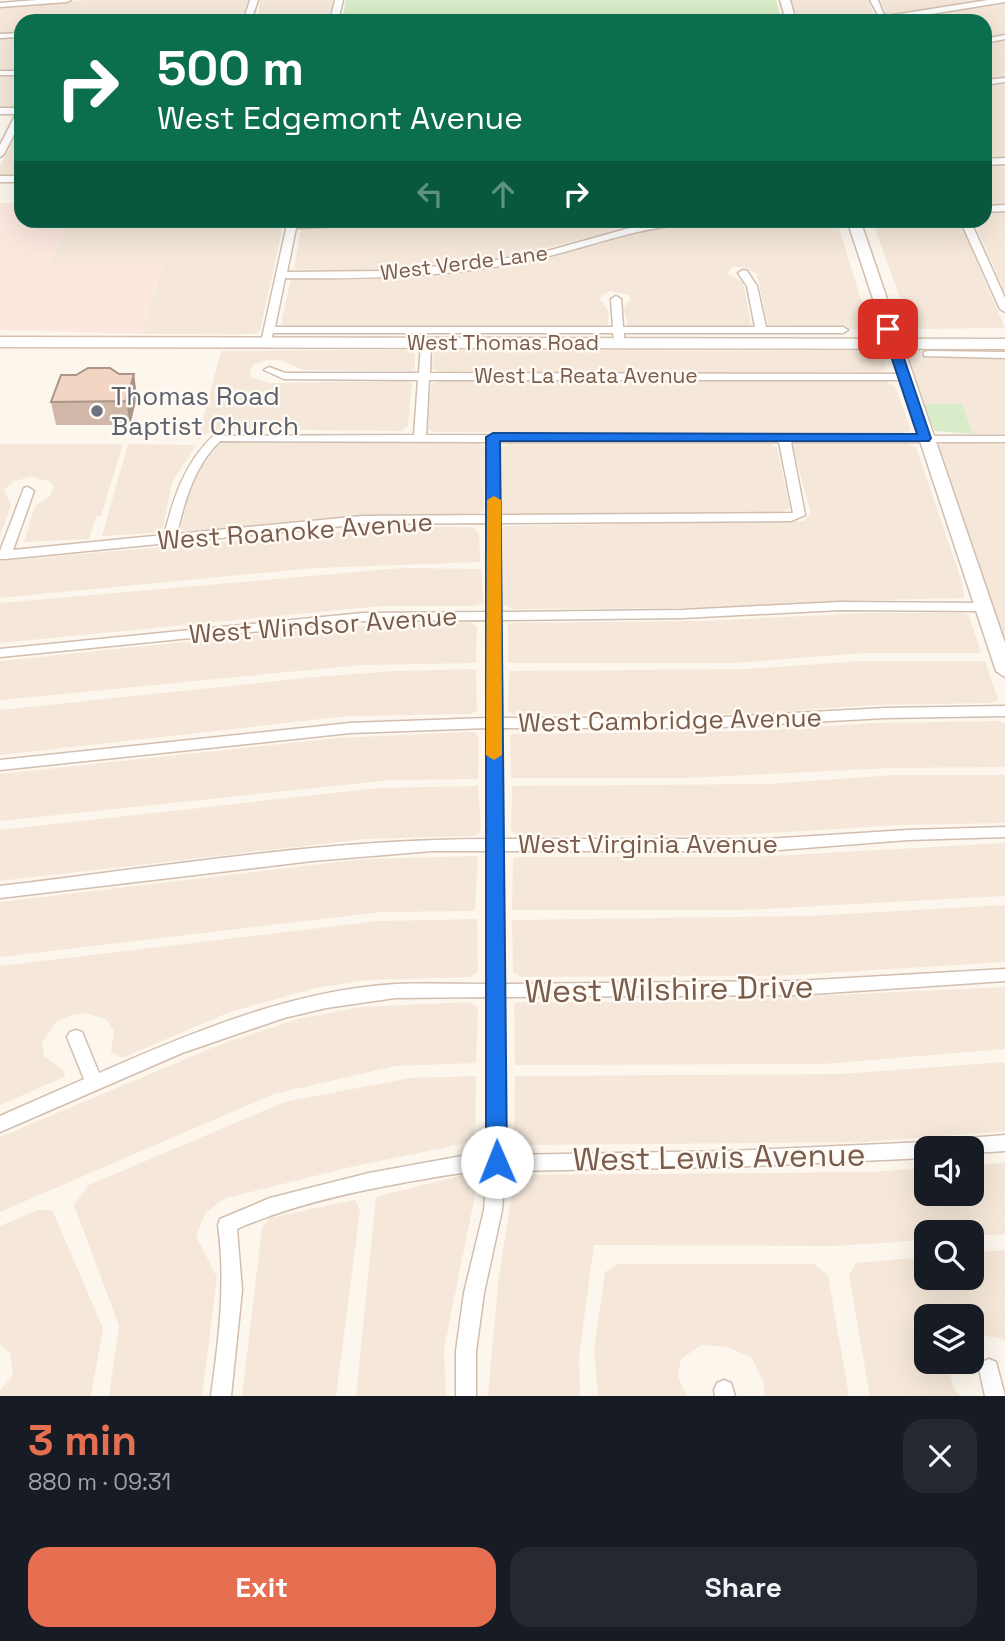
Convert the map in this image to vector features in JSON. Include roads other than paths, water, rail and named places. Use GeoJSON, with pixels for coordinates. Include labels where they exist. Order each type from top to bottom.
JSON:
{"type":"FeatureCollection","features":[{"type":"Feature","properties":{"kind":"main road","name":"West Thomas Road"},"geometry":{"type":"LineString","coordinates":[[0,342],[268,336],[426,343],[619,336],[893,343],[986,349],[1005,344]]}},
{"type":"Feature","properties":{"kind":"street"},"geometry":{"type":"LineString","coordinates":[[0,5],[67,0]]}},
{"type":"Feature","properties":{"kind":"street"},"geometry":{"type":"LineString","coordinates":[[918,14],[1003,0]]}},
{"type":"Feature","properties":{"kind":"street"},"geometry":{"type":"LineString","coordinates":[[0,154],[14,126]]}},
{"type":"Feature","properties":{"kind":"street"},"geometry":{"type":"LineString","coordinates":[[268,336],[291,228]]}},
{"type":"Feature","properties":{"kind":"street","name":"West Verde Lane"},"geometry":{"type":"LineString","coordinates":[[281,275],[415,273],[551,253],[644,228]]}},
{"type":"Feature","properties":{"kind":"street"},"geometry":{"type":"LineString","coordinates":[[855,228],[1005,671]]}},
{"type":"Feature","properties":{"kind":"street"},"geometry":{"type":"LineString","coordinates":[[969,228],[1005,309]]}},
{"type":"Feature","properties":{"kind":"street"},"geometry":{"type":"LineString","coordinates":[[743,273],[752,286],[761,330]]}},
{"type":"Feature","properties":{"kind":"street"},"geometry":{"type":"LineString","coordinates":[[616,299],[619,336]]}},
{"type":"Feature","properties":{"kind":"street","name":"West Thomas Road"},"geometry":{"type":"LineString","coordinates":[[268,336],[619,336],[761,330],[843,330]]}},
{"type":"Feature","properties":{"kind":"street"},"geometry":{"type":"LineString","coordinates":[[420,438],[426,343]]}},
{"type":"Feature","properties":{"kind":"street","name":"West Thomas Road"},"geometry":{"type":"LineString","coordinates":[[928,355],[986,349],[1005,355]]}},
{"type":"Feature","properties":{"kind":"street","name":"West La Reata Avenue"},"geometry":{"type":"LineString","coordinates":[[269,370],[284,376],[904,377]]}},
{"type":"Feature","properties":{"kind":"street"},"geometry":{"type":"LineString","coordinates":[[466,1396],[466,1351],[474,1293],[494,1210],[497,1162],[493,437]]}},
{"type":"Feature","properties":{"kind":"street"},"geometry":{"type":"LineString","coordinates":[[169,540],[186,478],[203,450],[217,438],[1005,439]]}},
{"type":"Feature","properties":{"kind":"street","name":"West Roanoke Avenue"},"geometry":{"type":"LineString","coordinates":[[3,555],[363,520],[701,520],[799,515],[784,438]]}},
{"type":"Feature","properties":{"kind":"street"},"geometry":{"type":"LineString","coordinates":[[3,555],[28,491]]}},
{"type":"Feature","properties":{"kind":"street","name":"West Windsor Avenue"},"geometry":{"type":"LineString","coordinates":[[0,653],[363,617],[696,614],[840,606],[983,607]]}},
{"type":"Feature","properties":{"kind":"street","name":"West Cambridge Avenue"},"geometry":{"type":"LineString","coordinates":[[0,765],[350,728],[494,723],[705,723],[1005,711]]}},
{"type":"Feature","properties":{"kind":"street","name":"West Virginia Avenue"},"geometry":{"type":"LineString","coordinates":[[0,892],[353,850],[495,844],[766,845],[1005,832]]}},
{"type":"Feature","properties":{"kind":"street","name":"West Wilshire Drive"},"geometry":{"type":"LineString","coordinates":[[0,1124],[225,1030],[309,1005],[395,991],[797,988],[1005,975]]}},
{"type":"Feature","properties":{"kind":"street"},"geometry":{"type":"LineString","coordinates":[[76,1037],[95,1084]]}},
{"type":"Feature","properties":{"kind":"street"},"geometry":{"type":"LineString","coordinates":[[984,1145],[1005,1143]]}},
{"type":"Feature","properties":{"kind":"street","name":"West Lewis Avenue"},"geometry":{"type":"LineString","coordinates":[[221,1396],[235,1294],[234,1263],[227,1225],[270,1206],[369,1181],[462,1164],[729,1159],[914,1151]]}},
{"type":"Feature","properties":{"kind":"street"},"geometry":{"type":"LineString","coordinates":[[989,1369],[995,1396]]}},
{"type":"Feature","properties":{"kind":"place","name":"Thomas Road Baptist Church"},"geometry":{"type":"Point","coordinates":[97,411]}}]}
